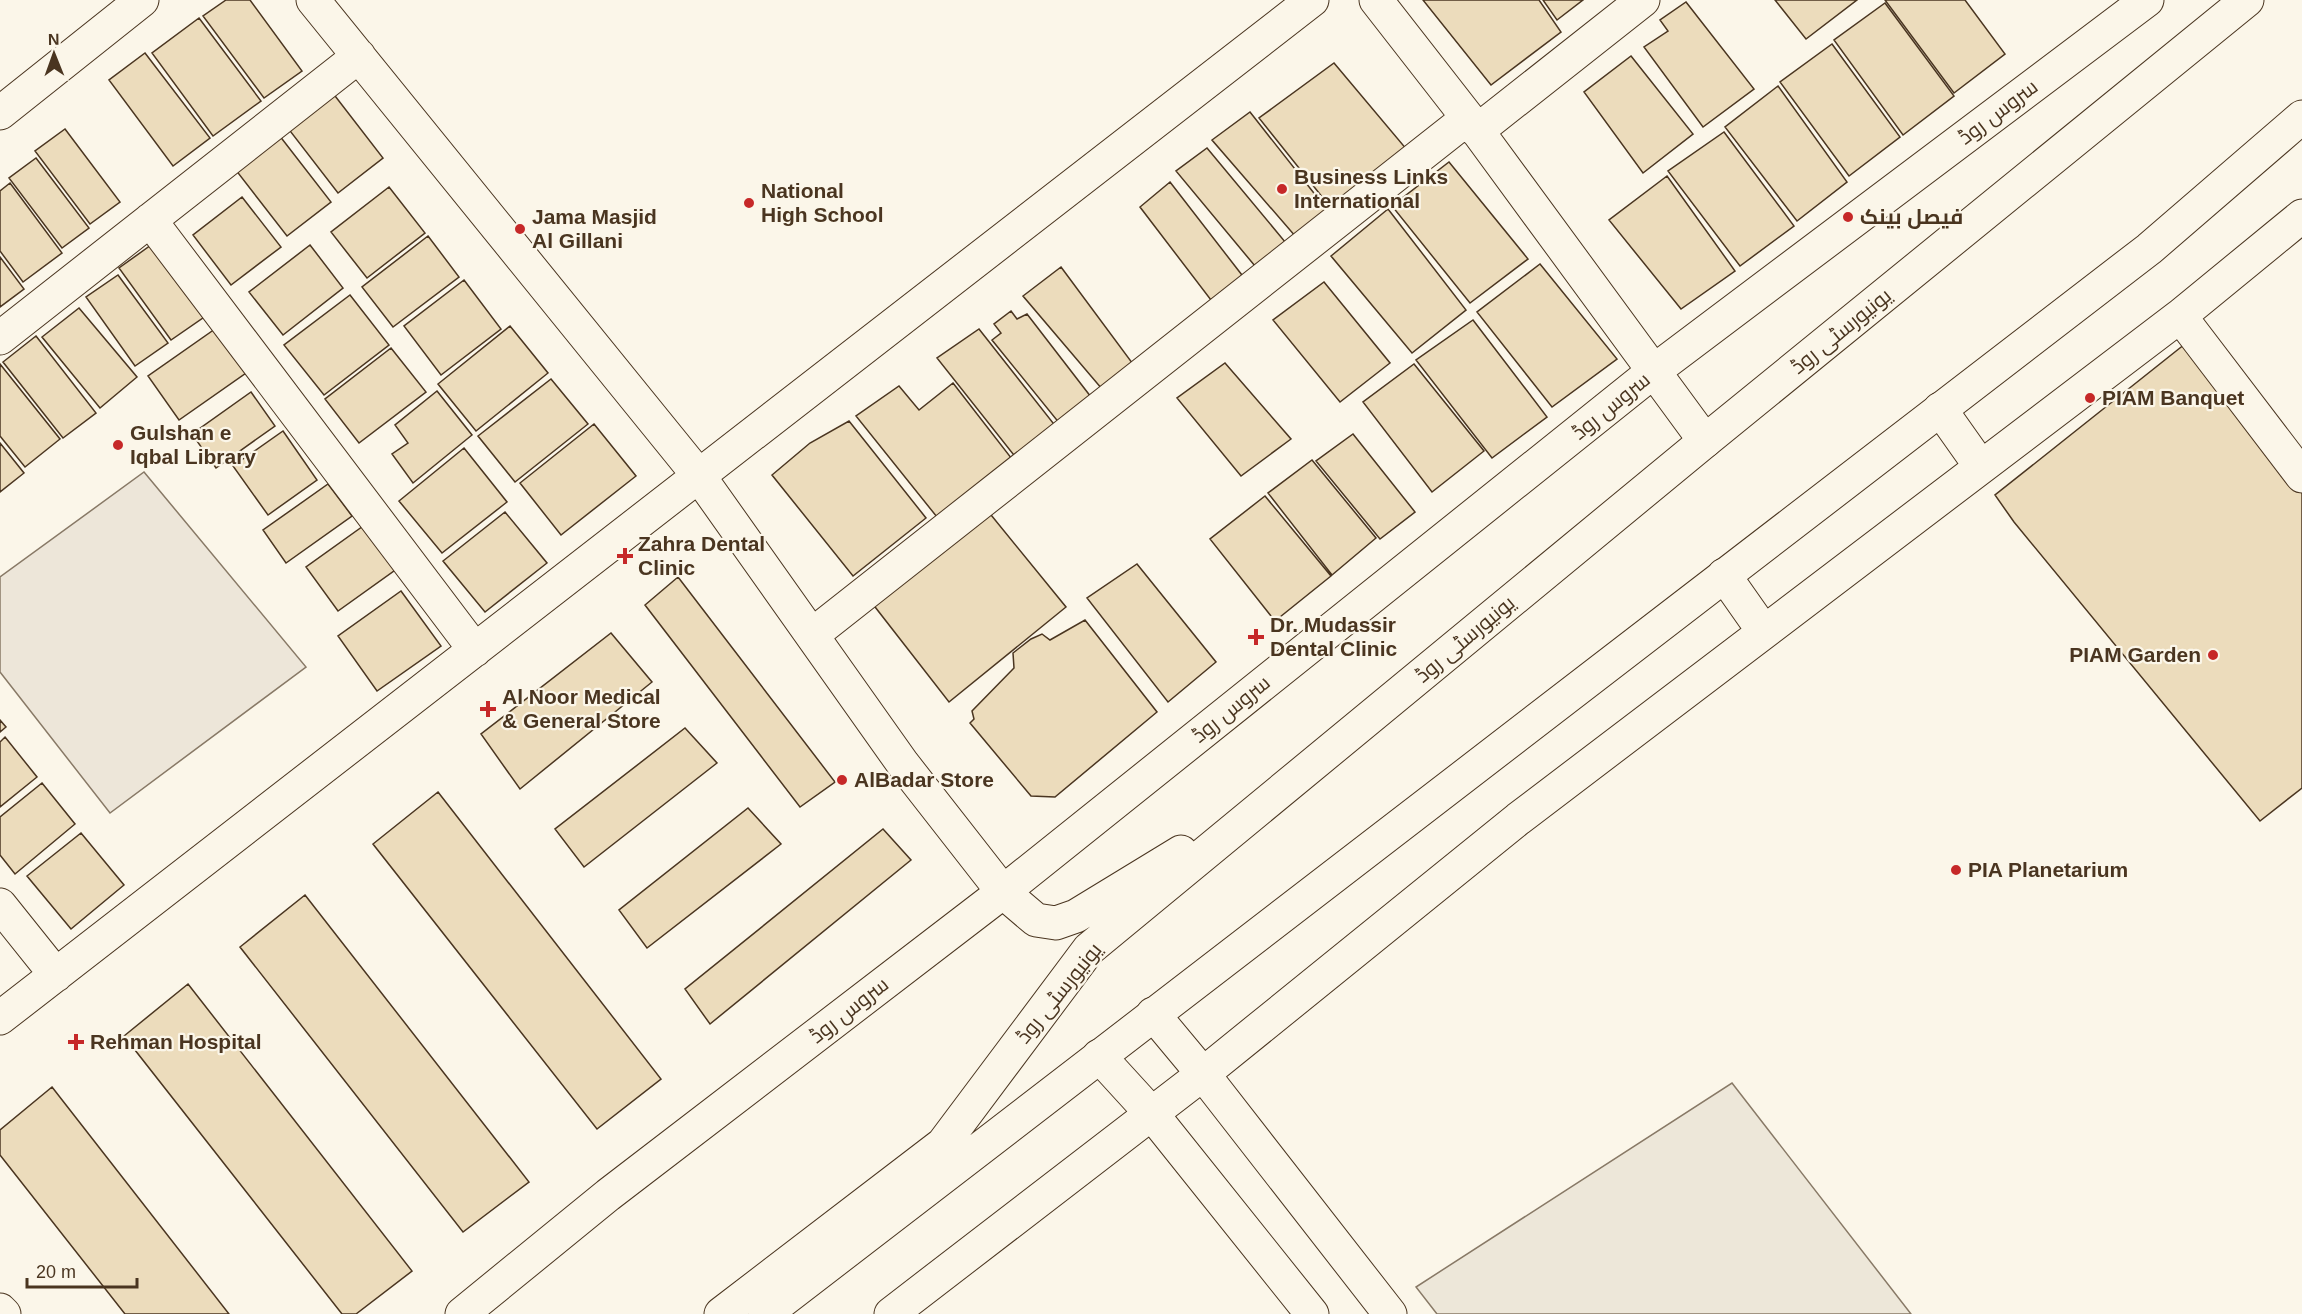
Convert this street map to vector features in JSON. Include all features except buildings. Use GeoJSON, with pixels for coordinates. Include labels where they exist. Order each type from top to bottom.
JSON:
{"type":"FeatureCollection","features":[{"type":"Feature","properties":{"kind":"street"},"geometry":{"type":"LineString","coordinates":[[0,113],[142,0]]}},
{"type":"Feature","properties":{"kind":"street"},"geometry":{"type":"LineString","coordinates":[[313,0],[699,476],[903,764],[1003,892],[1036,920],[1056,923],[1076,916],[1287,786]]}},
{"type":"Feature","properties":{"kind":"street"},"geometry":{"type":"LineString","coordinates":[[0,1018],[1312,0]]}},
{"type":"Feature","properties":{"kind":"street"},"geometry":{"type":"LineString","coordinates":[[1376,0],[1473,124],[1705,441]]}},
{"type":"Feature","properties":{"kind":"street"},"geometry":{"type":"LineString","coordinates":[[812,635],[1473,124],[1643,0]]}},
{"type":"Feature","properties":{"kind":"street","name":"سروس روڈ"},"geometry":{"type":"LineString","coordinates":[[462,1314],[608,1195],[1003,892],[1654,371],[2147,0]]}},
{"type":"Feature","properties":{"kind":"street","name":"یونیورسٹی روڈ"},"geometry":{"type":"LineString","coordinates":[[722,1314],[943,1144],[1089,949],[1705,441],[2247,0]]}},
{"type":"Feature","properties":{"kind":"street"},"geometry":{"type":"LineString","coordinates":[[0,338],[359,56]]}},
{"type":"Feature","properties":{"kind":"street"},"geometry":{"type":"LineString","coordinates":[[765,1314],[2149,249],[2302,117]]}},
{"type":"Feature","properties":{"kind":"street"},"geometry":{"type":"LineString","coordinates":[[891,1314],[1203,1074],[1518,819],[2180,316],[2302,216]]}},
{"type":"Feature","properties":{"kind":"street"},"geometry":{"type":"LineString","coordinates":[[150,220],[475,650]]}},
{"type":"Feature","properties":{"kind":"street"},"geometry":{"type":"LineString","coordinates":[[2180,316],[2302,476]]}},
{"type":"Feature","properties":{"kind":"street"},"geometry":{"type":"LineString","coordinates":[[1940,408],[1981,467]]}},
{"type":"Feature","properties":{"kind":"street"},"geometry":{"type":"LineString","coordinates":[[1724,575],[1764,632]]}},
{"type":"Feature","properties":{"kind":"street"},"geometry":{"type":"LineString","coordinates":[[0,905],[56,975]]}},
{"type":"Feature","properties":{"kind":"street"},"geometry":{"type":"LineString","coordinates":[[1153,1014],[1203,1074],[1390,1314]]}},
{"type":"Feature","properties":{"kind":"street"},"geometry":{"type":"LineString","coordinates":[[1099,1056],[1152,1114],[1312,1314]]}},
{"type":"Feature","properties":{"kind":"street"},"geometry":{"type":"LineString","coordinates":[[0,1310],[4,1314]]}},
{"type":"Feature","properties":{"kind":"shaded area"},"geometry":{"type":"Polygon","coordinates":[[[144,472],[306,667],[110,813],[0,672],[0,577],[144,472]]]}},
{"type":"Feature","properties":{"kind":"shaded area"},"geometry":{"type":"Polygon","coordinates":[[[1732,1083],[1911,1314],[1437,1314],[1416,1287],[1732,1083]]]}},
{"type":"Feature","properties":{"kind":"place","name":"Business Links International"},"geometry":{"type":"Point","coordinates":[1282,189]}},
{"type":"Feature","properties":{"kind":"place","name":"National High School"},"geometry":{"type":"Point","coordinates":[749,203]}},
{"type":"Feature","properties":{"kind":"place","name":"فیصل بینک"},"geometry":{"type":"Point","coordinates":[1848,217]}},
{"type":"Feature","properties":{"kind":"place","name":"Jama Masjid Al Gillani"},"geometry":{"type":"Point","coordinates":[520,229]}},
{"type":"Feature","properties":{"kind":"place","name":"PIAM Banquet"},"geometry":{"type":"Point","coordinates":[2090,398]}},
{"type":"Feature","properties":{"kind":"place","name":"Gulshan e Iqbal Library"},"geometry":{"type":"Point","coordinates":[118,445]}},
{"type":"Feature","properties":{"kind":"place","name":"Zahra Dental Clinic"},"geometry":{"type":"Point","coordinates":[625,556]}},
{"type":"Feature","properties":{"kind":"place","name":"Dr. Mudassir Dental Clinic"},"geometry":{"type":"Point","coordinates":[1256,637]}},
{"type":"Feature","properties":{"kind":"place","name":"PIAM Garden"},"geometry":{"type":"Point","coordinates":[2213,655]}},
{"type":"Feature","properties":{"kind":"place","name":"Al Noor Medical & General Store"},"geometry":{"type":"Point","coordinates":[488,709]}},
{"type":"Feature","properties":{"kind":"place","name":"AlBadar Store"},"geometry":{"type":"Point","coordinates":[842,780]}},
{"type":"Feature","properties":{"kind":"place","name":"PIA Planetarium"},"geometry":{"type":"Point","coordinates":[1956,870]}},
{"type":"Feature","properties":{"kind":"place","name":"Rehman Hospital"},"geometry":{"type":"Point","coordinates":[76,1042]}}]}
